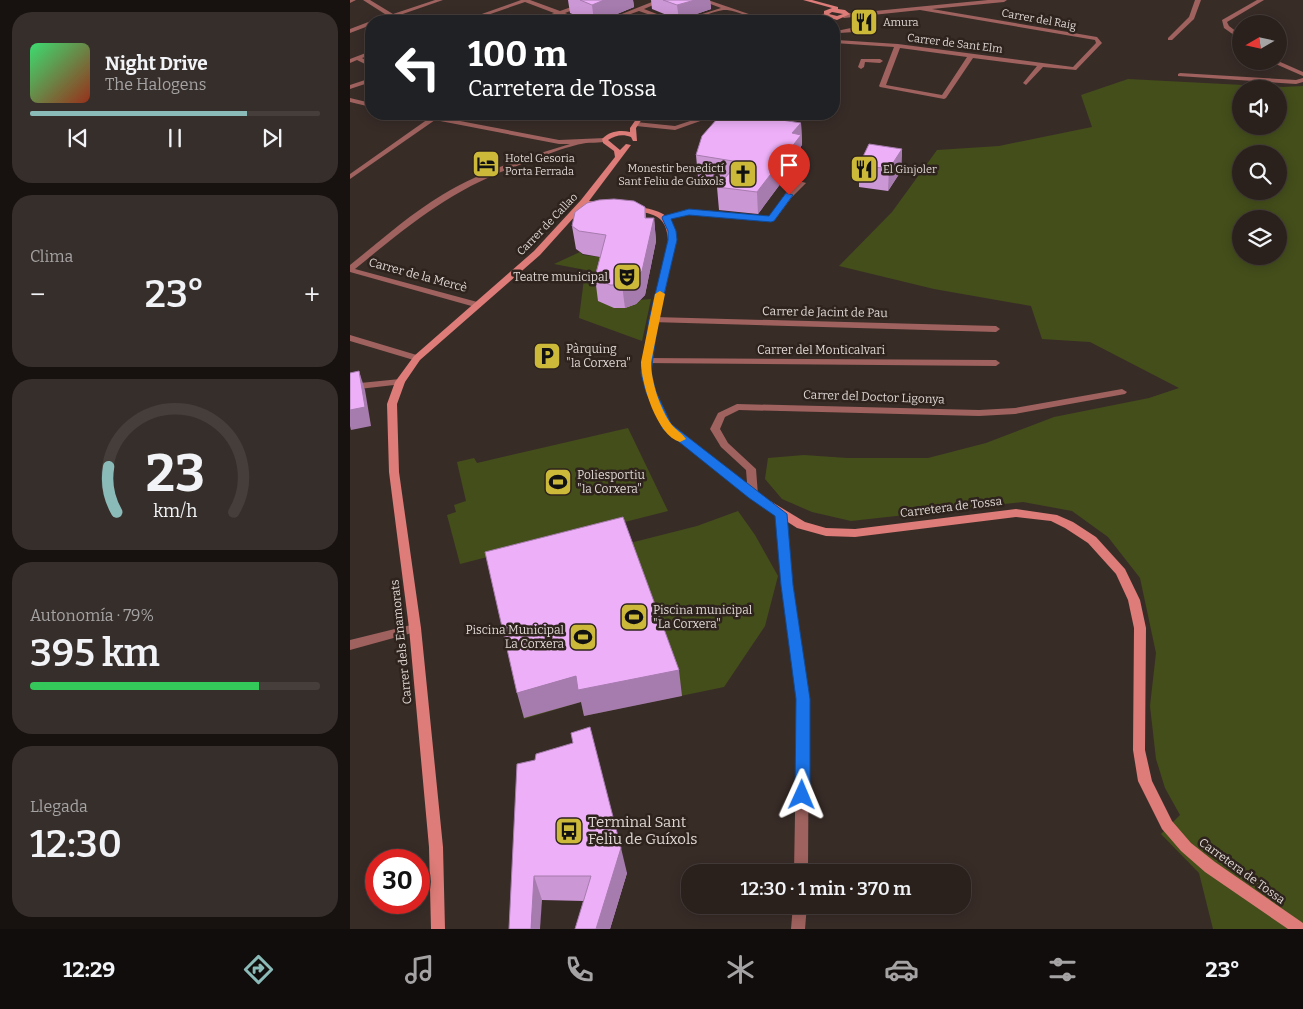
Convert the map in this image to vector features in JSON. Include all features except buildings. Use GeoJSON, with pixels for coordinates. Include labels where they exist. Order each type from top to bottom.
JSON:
{"type":"FeatureCollection","features":[{"type":"Feature","properties":{"kind":"main road"},"geometry":{"type":"LineString","coordinates":[[806,0],[844,13]]}},
{"type":"Feature","properties":{"kind":"main road"},"geometry":{"type":"LineString","coordinates":[[819,4],[828,14],[844,13]]}},
{"type":"Feature","properties":{"kind":"main road"},"geometry":{"type":"LineString","coordinates":[[840,16],[844,13]]}},
{"type":"Feature","properties":{"kind":"main road"},"geometry":{"type":"LineString","coordinates":[[608,143],[611,135],[637,121]]}},
{"type":"Feature","properties":{"kind":"main road"},"geometry":{"type":"LineString","coordinates":[[611,135],[624,133],[634,136],[633,128],[637,121]]}},
{"type":"Feature","properties":{"kind":"main road","name":"Carrer de Callao"},"geometry":{"type":"LineString","coordinates":[[417,358],[537,253],[584,202],[618,157],[635,140],[634,136]]}},
{"type":"Feature","properties":{"kind":"main road"},"geometry":{"type":"LineString","coordinates":[[608,143],[628,145]]}},
{"type":"Feature","properties":{"kind":"main road"},"geometry":{"type":"LineString","coordinates":[[608,143],[617,150],[618,157]]}},
{"type":"Feature","properties":{"kind":"main road"},"geometry":{"type":"LineString","coordinates":[[584,202],[652,211],[666,218]]}},
{"type":"Feature","properties":{"kind":"main road","name":"Carretera de Tossa"},"geometry":{"type":"LineString","coordinates":[[666,218],[672,231],[672,240],[654,320],[646,362],[646,373],[651,392],[667,426],[753,495],[781,514],[801,525],[826,532],[854,533],[1016,513],[1053,518],[1070,524],[1092,540],[1120,572],[1134,600],[1140,628],[1139,750],[1145,781],[1167,825],[1186,847],[1210,867],[1300,929]]}},
{"type":"Feature","properties":{"kind":"main road","name":"Carrer dels Enamorats"},"geometry":{"type":"LineString","coordinates":[[417,358],[400,382],[392,404],[394,472],[415,628],[438,863],[438,929]]}},
{"type":"Feature","properties":{"kind":"street"},"geometry":{"type":"LineString","coordinates":[[366,0],[389,14],[440,0]]}},
{"type":"Feature","properties":{"kind":"street"},"geometry":{"type":"LineString","coordinates":[[482,15],[526,0],[565,15]]}},
{"type":"Feature","properties":{"kind":"street"},"geometry":{"type":"LineString","coordinates":[[553,15],[596,0]]}},
{"type":"Feature","properties":{"kind":"street"},"geometry":{"type":"LineString","coordinates":[[622,15],[662,0]]}},
{"type":"Feature","properties":{"kind":"street"},"geometry":{"type":"LineString","coordinates":[[703,0],[747,15]]}},
{"type":"Feature","properties":{"kind":"street"},"geometry":{"type":"LineString","coordinates":[[844,13],[860,14],[1004,0]]}},
{"type":"Feature","properties":{"kind":"street"},"geometry":{"type":"LineString","coordinates":[[1170,39],[1192,18],[1198,0]]}},
{"type":"Feature","properties":{"kind":"street"},"geometry":{"type":"LineString","coordinates":[[1235,15],[1261,0]]}},
{"type":"Feature","properties":{"kind":"street"},"geometry":{"type":"LineString","coordinates":[[967,4],[991,8]]}},
{"type":"Feature","properties":{"kind":"street"},"geometry":{"type":"LineString","coordinates":[[639,8],[657,15]]}},
{"type":"Feature","properties":{"kind":"street"},"geometry":{"type":"LineString","coordinates":[[702,15],[725,8]]}},
{"type":"Feature","properties":{"kind":"street","name":"Carrer del Raig"},"geometry":{"type":"LineString","coordinates":[[918,8],[1097,39],[1099,43],[1074,69]]}},
{"type":"Feature","properties":{"kind":"street"},"geometry":{"type":"LineString","coordinates":[[1232,16],[1224,21],[1226,26],[1232,31]]}},
{"type":"Feature","properties":{"kind":"street"},"geometry":{"type":"LineString","coordinates":[[350,31],[365,25]]}},
{"type":"Feature","properties":{"kind":"street"},"geometry":{"type":"LineString","coordinates":[[840,32],[856,29],[865,30]]}},
{"type":"Feature","properties":{"kind":"street","name":"Carrer de Sant Elm"},"geometry":{"type":"LineString","coordinates":[[840,41],[898,46],[1074,69]]}},
{"type":"Feature","properties":{"kind":"street"},"geometry":{"type":"LineString","coordinates":[[898,46],[882,86],[944,97],[971,56]]}},
{"type":"Feature","properties":{"kind":"street"},"geometry":{"type":"LineString","coordinates":[[350,52],[365,62]]}},
{"type":"Feature","properties":{"kind":"street"},"geometry":{"type":"LineString","coordinates":[[350,61],[365,56]]}},
{"type":"Feature","properties":{"kind":"street"},"geometry":{"type":"LineString","coordinates":[[862,67],[863,60],[880,61]]}},
{"type":"Feature","properties":{"kind":"street"},"geometry":{"type":"LineString","coordinates":[[1026,83],[1041,65]]}},
{"type":"Feature","properties":{"kind":"street"},"geometry":{"type":"LineString","coordinates":[[1288,68],[1303,74]]}},
{"type":"Feature","properties":{"kind":"street"},"geometry":{"type":"LineString","coordinates":[[1180,75],[1296,82],[1303,80]]}},
{"type":"Feature","properties":{"kind":"street"},"geometry":{"type":"LineString","coordinates":[[353,86],[365,82]]}},
{"type":"Feature","properties":{"kind":"street"},"geometry":{"type":"LineString","coordinates":[[350,100],[365,104]]}},
{"type":"Feature","properties":{"kind":"street"},"geometry":{"type":"LineString","coordinates":[[350,176],[429,120]]}},
{"type":"Feature","properties":{"kind":"street"},"geometry":{"type":"LineString","coordinates":[[447,120],[559,142],[608,143]]}},
{"type":"Feature","properties":{"kind":"street"},"geometry":{"type":"LineString","coordinates":[[485,128],[500,120]]}},
{"type":"Feature","properties":{"kind":"street"},"geometry":{"type":"LineString","coordinates":[[637,121],[675,128],[698,120]]}},
{"type":"Feature","properties":{"kind":"street"},"geometry":{"type":"LineString","coordinates":[[350,269],[405,224],[446,196],[503,168],[582,142]]}},
{"type":"Feature","properties":{"kind":"street"},"geometry":{"type":"LineString","coordinates":[[666,218],[689,212],[771,219],[789,195],[802,182]]}},
{"type":"Feature","properties":{"kind":"street","name":"Carrer de la Mercè"},"geometry":{"type":"LineString","coordinates":[[350,269],[478,305]]}},
{"type":"Feature","properties":{"kind":"street","name":"Carrer de Jacint de Pau"},"geometry":{"type":"LineString","coordinates":[[654,320],[996,329]]}},
{"type":"Feature","properties":{"kind":"street"},"geometry":{"type":"LineString","coordinates":[[350,338],[417,358]]}},
{"type":"Feature","properties":{"kind":"street","name":"Carrer del Monticalvari"},"geometry":{"type":"LineString","coordinates":[[646,362],[996,363]]}},
{"type":"Feature","properties":{"kind":"street"},"geometry":{"type":"LineString","coordinates":[[350,387],[400,382]]}},
{"type":"Feature","properties":{"kind":"street","name":"Carrer del Doctor Ligonya"},"geometry":{"type":"LineString","coordinates":[[753,495],[751,469],[724,445],[715,429],[721,415],[737,407],[978,413],[1015,411],[1122,392]]}},
{"type":"Feature","properties":{"kind":"street"},"geometry":{"type":"LineString","coordinates":[[781,514],[787,585],[803,699],[801,864]]}},
{"type":"Feature","properties":{"kind":"street"},"geometry":{"type":"LineString","coordinates":[[350,646],[415,628]]}},
{"type":"Feature","properties":{"kind":"street"},"geometry":{"type":"LineString","coordinates":[[798,929],[799,914]]}},
{"type":"Feature","properties":{"kind":"green space"},"geometry":{"type":"Polygon","coordinates":[[[1128,79],[1232,84],[1232,135],[1287,135],[1287,87],[1303,86],[1303,929],[1213,929],[1199,873],[1161,834],[1180,815],[1165,788],[1156,759],[1150,706],[1156,653],[1140,578],[1108,537],[1072,511],[1023,502],[851,521],[812,512],[782,499],[765,479],[768,458],[804,455],[847,458],[928,458],[986,443],[1054,417],[1149,398],[1179,388],[1090,342],[1042,339],[1031,306],[934,289],[839,266],[892,212],[937,150],[999,146],[1092,127],[1081,95],[1128,79]]]}},
{"type":"Feature","properties":{"kind":"green space"},"geometry":{"type":"Polygon","coordinates":[[[580,252],[583,255],[610,258],[625,308],[639,300],[651,299],[642,341],[579,318],[584,279],[591,271],[554,264],[580,252]]]}},
{"type":"Feature","properties":{"kind":"green space","name":"Poliesportiu \"la Corxera\""},"geometry":{"type":"Polygon","coordinates":[[[628,428],[668,511],[460,564],[447,515],[456,512],[454,505],[466,501],[457,462],[474,458],[477,463],[628,428]]]}},
{"type":"Feature","properties":{"kind":"green space","name":"Piscina municipal \"La Corxera\""},"geometry":{"type":"Polygon","coordinates":[[[738,511],[755,535],[778,576],[765,626],[724,687],[584,716],[581,702],[524,719],[492,578],[697,526],[738,511]]]}},
{"type":"Feature","properties":{"kind":"slow traffic"},"geometry":{"type":"LineString","coordinates":[[660,294],[646,362],[646,373],[656,405],[667,426],[680,439]]}},
{"type":"Feature","properties":{"kind":"place","name":"Amura"},"geometry":{"type":"Point","coordinates":[864,22]}},
{"type":"Feature","properties":{"kind":"place","name":"Hotel Gesoria Porta Ferrada"},"geometry":{"type":"Point","coordinates":[486,164]}},
{"type":"Feature","properties":{"kind":"place","name":"El Ginjoler"},"geometry":{"type":"Point","coordinates":[864,169]}},
{"type":"Feature","properties":{"kind":"place","name":"Monestir benedictí Sant Feliu de Guíxols"},"geometry":{"type":"Point","coordinates":[743,174]}},
{"type":"Feature","properties":{"kind":"place","name":"Teatre municipal"},"geometry":{"type":"Point","coordinates":[627,277]}},
{"type":"Feature","properties":{"kind":"place","name":"Pàrquing \"la Corxera\""},"geometry":{"type":"Point","coordinates":[547,356]}},
{"type":"Feature","properties":{"kind":"place","name":"Poliesportiu \"la Corxera\""},"geometry":{"type":"Point","coordinates":[558,482]}},
{"type":"Feature","properties":{"kind":"place","name":"Piscina municipal \"La Corxera\""},"geometry":{"type":"Point","coordinates":[634,617]}},
{"type":"Feature","properties":{"kind":"place","name":"Piscina Municipal La Corxera"},"geometry":{"type":"Point","coordinates":[583,637]}},
{"type":"Feature","properties":{"kind":"place","name":"Terminal Sant Feliu de Guíxols"},"geometry":{"type":"Point","coordinates":[569,831]}},
{"type":"Feature","properties":{"kind":"route"},"geometry":{"type":"LineString","coordinates":[[789,195],[771,219],[689,212],[666,218],[672,231],[672,240],[654,320],[646,362],[646,373],[656,405],[667,426],[680,439],[781,514],[787,585],[803,699],[802,795]]}}]}
